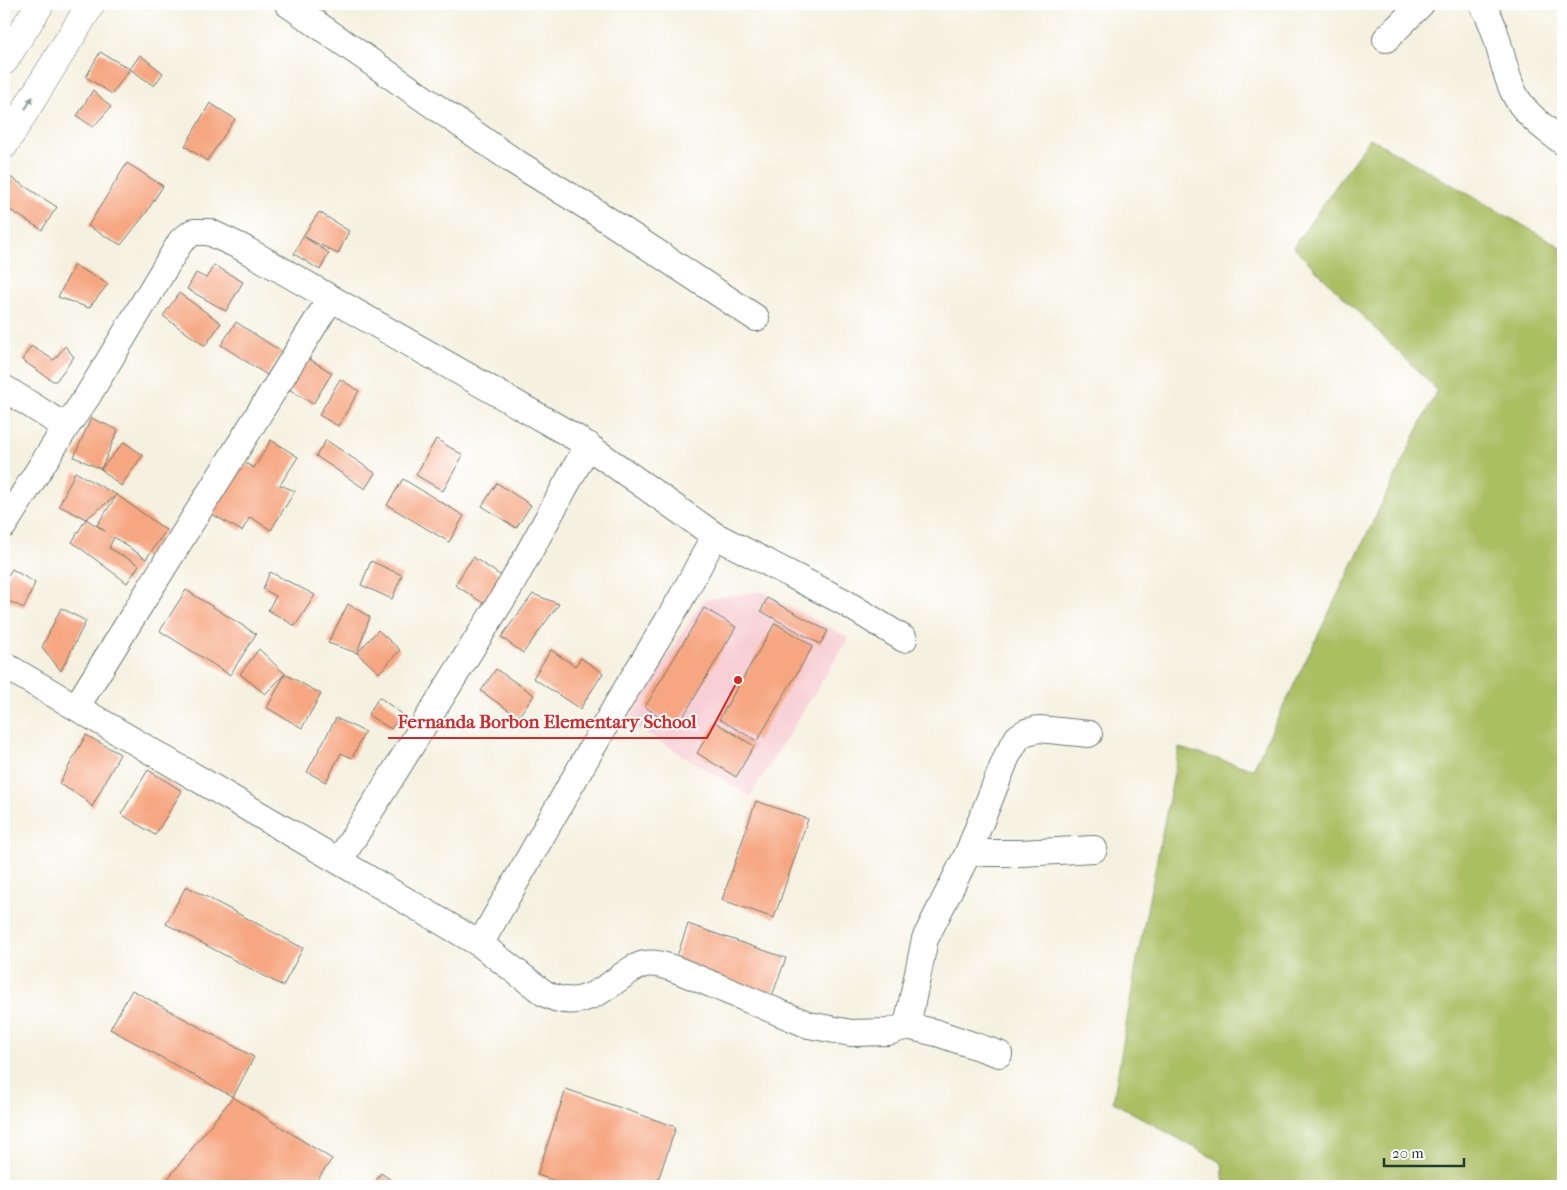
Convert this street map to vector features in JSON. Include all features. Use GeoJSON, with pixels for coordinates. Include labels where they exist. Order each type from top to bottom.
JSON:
{"type":"FeatureCollection","features":[{"type":"Feature","properties":{"kind":"street"},"geometry":{"type":"LineString","coordinates":[[4,61],[40,4]]}},
{"type":"Feature","properties":{"kind":"street"},"geometry":{"type":"LineString","coordinates":[[7,131],[91,4]]}},
{"type":"Feature","properties":{"kind":"street"},"geometry":{"type":"LineString","coordinates":[[288,4],[512,160],[591,209],[756,318]]}},
{"type":"Feature","properties":{"kind":"street"},"geometry":{"type":"LineString","coordinates":[[1386,39],[1421,4]]}},
{"type":"Feature","properties":{"kind":"street"},"geometry":{"type":"LineString","coordinates":[[1482,4],[1492,23],[1513,91],[1531,118],[1563,142]]}},
{"type":"Feature","properties":{"kind":"street"},"geometry":{"type":"LineString","coordinates":[[4,525],[92,389],[181,241],[193,232],[209,232],[332,298],[588,445],[714,535],[844,602],[904,640]]}},
{"type":"Feature","properties":{"kind":"street"},"geometry":{"type":"LineString","coordinates":[[77,706],[332,298]]}},
{"type":"Feature","properties":{"kind":"street"},"geometry":{"type":"LineString","coordinates":[[4,388],[66,428]]}},
{"type":"Feature","properties":{"kind":"street"},"geometry":{"type":"LineString","coordinates":[[339,861],[511,585],[588,445]]}},
{"type":"Feature","properties":{"kind":"street"},"geometry":{"type":"LineString","coordinates":[[480,944],[680,598],[714,535]]}},
{"type":"Feature","properties":{"kind":"street"},"geometry":{"type":"LineString","coordinates":[[4,665],[77,706],[480,944],[553,999],[574,1000],[589,998],[634,968],[654,963],[676,969],[809,1025],[851,1033],[888,1032],[907,1026],[936,1033],[999,1054]]}},
{"type":"Feature","properties":{"kind":"street"},"geometry":{"type":"LineString","coordinates":[[907,1026],[925,939],[968,853],[1007,756],[1018,737],[1026,732],[1039,729],[1089,734]]}},
{"type":"Feature","properties":{"kind":"street"},"geometry":{"type":"LineString","coordinates":[[968,853],[1021,853],[1094,848]]}},
{"type":"Feature","properties":{"kind":"shaded area"},"geometry":{"type":"Polygon","coordinates":[[[761,591],[849,638],[750,796],[627,722],[703,600],[761,591]]]}},
{"type":"Feature","properties":{"kind":"green space"},"geometry":{"type":"Polygon","coordinates":[[[1370,138],[1563,248],[1563,1186],[1224,1186],[1222,1163],[1113,1102],[1137,960],[1179,748],[1253,769],[1437,390],[1293,247],[1370,138]]]}},
{"type":"Feature","properties":{"kind":"building"},"geometry":{"type":"Polygon","coordinates":[[[100,52],[130,69],[112,94],[86,77],[100,52]]]}},
{"type":"Feature","properties":{"kind":"building"},"geometry":{"type":"Polygon","coordinates":[[[140,55],[163,73],[154,86],[130,69],[140,55]]]}},
{"type":"Feature","properties":{"kind":"building"},"geometry":{"type":"Polygon","coordinates":[[[93,90],[111,107],[93,127],[77,116],[93,90]]]}},
{"type":"Feature","properties":{"kind":"building"},"geometry":{"type":"Polygon","coordinates":[[[210,103],[235,119],[207,161],[185,146],[210,103]]]}},
{"type":"Feature","properties":{"kind":"building"},"geometry":{"type":"Polygon","coordinates":[[[127,163],[163,186],[146,213],[121,245],[88,226],[127,163]]]}},
{"type":"Feature","properties":{"kind":"building"},"geometry":{"type":"Polygon","coordinates":[[[4,173],[57,207],[42,230],[4,206],[4,173]]]}},
{"type":"Feature","properties":{"kind":"building"},"geometry":{"type":"Polygon","coordinates":[[[319,212],[349,231],[338,254],[303,236],[319,212]]]}},
{"type":"Feature","properties":{"kind":"building"},"geometry":{"type":"Polygon","coordinates":[[[303,236],[329,253],[320,270],[294,254],[303,236]]]}},
{"type":"Feature","properties":{"kind":"building"},"geometry":{"type":"Polygon","coordinates":[[[74,265],[108,284],[89,308],[58,297],[74,265]]]}},
{"type":"Feature","properties":{"kind":"building"},"geometry":{"type":"Polygon","coordinates":[[[214,265],[243,282],[226,311],[187,289],[196,273],[206,278],[214,265]]]}},
{"type":"Feature","properties":{"kind":"building"},"geometry":{"type":"Polygon","coordinates":[[[179,293],[221,323],[205,346],[163,316],[179,293]]]}},
{"type":"Feature","properties":{"kind":"building"},"geometry":{"type":"Polygon","coordinates":[[[236,322],[282,352],[267,375],[221,345],[236,322]]]}},
{"type":"Feature","properties":{"kind":"building"},"geometry":{"type":"Polygon","coordinates":[[[31,346],[54,360],[65,346],[74,357],[56,381],[53,381],[22,360],[31,346]]]}},
{"type":"Feature","properties":{"kind":"building"},"geometry":{"type":"Polygon","coordinates":[[[303,355],[332,373],[313,404],[284,386],[303,355]]]}},
{"type":"Feature","properties":{"kind":"building"},"geometry":{"type":"Polygon","coordinates":[[[340,379],[359,391],[338,426],[319,415],[340,379]]]}},
{"type":"Feature","properties":{"kind":"building"},"geometry":{"type":"Polygon","coordinates":[[[91,418],[118,430],[101,469],[74,457],[91,418]]]}},
{"type":"Feature","properties":{"kind":"building"},"geometry":{"type":"Polygon","coordinates":[[[436,439],[463,455],[443,491],[416,475],[436,439]]]}},
{"type":"Feature","properties":{"kind":"building"},"geometry":{"type":"Polygon","coordinates":[[[271,440],[298,457],[280,485],[295,491],[271,530],[250,517],[242,531],[208,512],[242,461],[254,468],[271,440]]]}},
{"type":"Feature","properties":{"kind":"building"},"geometry":{"type":"Polygon","coordinates":[[[326,440],[375,473],[365,489],[316,456],[326,440]]]}},
{"type":"Feature","properties":{"kind":"building"},"geometry":{"type":"Polygon","coordinates":[[[124,442],[143,455],[121,486],[101,469],[124,442]]]}},
{"type":"Feature","properties":{"kind":"building"},"geometry":{"type":"Polygon","coordinates":[[[75,472],[117,495],[86,519],[59,506],[75,472]]]}},
{"type":"Feature","properties":{"kind":"building"},"geometry":{"type":"Polygon","coordinates":[[[403,479],[464,516],[449,542],[387,505],[403,479]]]}},
{"type":"Feature","properties":{"kind":"building"},"geometry":{"type":"Polygon","coordinates":[[[497,483],[531,505],[516,528],[482,506],[497,483]]]}},
{"type":"Feature","properties":{"kind":"building"},"geometry":{"type":"Polygon","coordinates":[[[117,495],[166,530],[146,559],[114,537],[109,548],[139,565],[127,583],[72,542],[86,519],[105,531],[97,525],[117,495]]]}},
{"type":"Feature","properties":{"kind":"building"},"geometry":{"type":"Polygon","coordinates":[[[473,557],[503,577],[486,605],[455,585],[473,557]]]}},
{"type":"Feature","properties":{"kind":"building"},"geometry":{"type":"Polygon","coordinates":[[[371,561],[402,575],[392,599],[361,585],[371,561]]]}},
{"type":"Feature","properties":{"kind":"building"},"geometry":{"type":"Polygon","coordinates":[[[12,569],[35,583],[24,608],[4,599],[4,575],[7,577],[12,569]]]}},
{"type":"Feature","properties":{"kind":"building"},"geometry":{"type":"Polygon","coordinates":[[[270,572],[315,595],[295,626],[268,610],[276,596],[263,589],[270,572]]]}},
{"type":"Feature","properties":{"kind":"building"},"geometry":{"type":"Polygon","coordinates":[[[186,590],[256,634],[230,675],[160,631],[186,590]]]}},
{"type":"Feature","properties":{"kind":"building"},"geometry":{"type":"Polygon","coordinates":[[[533,594],[559,604],[523,653],[501,637],[533,594]]]}},
{"type":"Feature","properties":{"kind":"building"},"geometry":{"type":"Polygon","coordinates":[[[767,598],[828,631],[820,644],[761,611],[767,598]]]}},
{"type":"Feature","properties":{"kind":"building"},"geometry":{"type":"Polygon","coordinates":[[[348,604],[370,617],[357,653],[328,643],[348,604]]]}},
{"type":"Feature","properties":{"kind":"building"},"geometry":{"type":"Polygon","coordinates":[[[61,608],[86,621],[61,671],[42,647],[61,608]]]}},
{"type":"Feature","properties":{"kind":"building"},"geometry":{"type":"Polygon","coordinates":[[[704,608],[736,627],[677,727],[645,707],[704,608]]]}},
{"type":"Feature","properties":{"kind":"building"},"geometry":{"type":"Polygon","coordinates":[[[775,623],[813,646],[757,741],[719,719],[775,623]]]}},
{"type":"Feature","properties":{"kind":"building"},"geometry":{"type":"Polygon","coordinates":[[[378,630],[400,650],[379,673],[357,653],[378,630]]]}},
{"type":"Feature","properties":{"kind":"building"},"geometry":{"type":"Polygon","coordinates":[[[259,649],[285,674],[265,694],[240,674],[259,649]]]}},
{"type":"Feature","properties":{"kind":"building"},"geometry":{"type":"Polygon","coordinates":[[[551,650],[575,666],[581,658],[603,673],[580,709],[533,678],[551,650]]]}},
{"type":"Feature","properties":{"kind":"building"},"geometry":{"type":"Polygon","coordinates":[[[496,669],[534,695],[518,717],[481,691],[496,669]]]}},
{"type":"Feature","properties":{"kind":"building"},"geometry":{"type":"Polygon","coordinates":[[[285,674],[321,694],[302,728],[267,708],[285,674]]]}},
{"type":"Feature","properties":{"kind":"building"},"geometry":{"type":"Polygon","coordinates":[[[379,697],[402,714],[391,729],[368,715],[379,697]]]}},
{"type":"Feature","properties":{"kind":"building"},"geometry":{"type":"Polygon","coordinates":[[[336,718],[365,732],[352,758],[341,753],[326,782],[307,772],[336,718]]]}},
{"type":"Feature","properties":{"kind":"building"},"geometry":{"type":"Polygon","coordinates":[[[715,722],[754,746],[736,777],[697,753],[715,722]]]}},
{"type":"Feature","properties":{"kind":"building"},"geometry":{"type":"Polygon","coordinates":[[[86,735],[120,754],[92,807],[84,798],[59,784],[86,735]]]}},
{"type":"Feature","properties":{"kind":"building"},"geometry":{"type":"Polygon","coordinates":[[[148,770],[182,791],[155,835],[121,814],[148,770]]]}},
{"type":"Feature","properties":{"kind":"building"},"geometry":{"type":"Polygon","coordinates":[[[756,801],[808,819],[774,918],[722,900],[756,801]]]}},
{"type":"Feature","properties":{"kind":"building"},"geometry":{"type":"Polygon","coordinates":[[[186,886],[303,948],[283,986],[166,924],[186,886]]]}},
{"type":"Feature","properties":{"kind":"building"},"geometry":{"type":"Polygon","coordinates":[[[688,924],[786,958],[772,996],[675,962],[688,924]]]}},
{"type":"Feature","properties":{"kind":"building"},"geometry":{"type":"Polygon","coordinates":[[[132,990],[254,1057],[233,1097],[110,1029],[132,990]]]}},
{"type":"Feature","properties":{"kind":"building"},"geometry":{"type":"Polygon","coordinates":[[[566,1089],[676,1127],[656,1186],[570,1186],[537,1175],[566,1089]]]}},
{"type":"Feature","properties":{"kind":"building"},"geometry":{"type":"Polygon","coordinates":[[[233,1097],[332,1159],[313,1186],[162,1186],[233,1097]]]}},
{"type":"Feature","properties":{"kind":"building"},"geometry":{"type":"Polygon","coordinates":[[[381,1173],[400,1186],[373,1186],[381,1173]]]}},
{"type":"Feature","properties":{"kind":"place","name":"Fernanda Borbon Elementary School"},"geometry":{"type":"Point","coordinates":[738,680]}}]}
